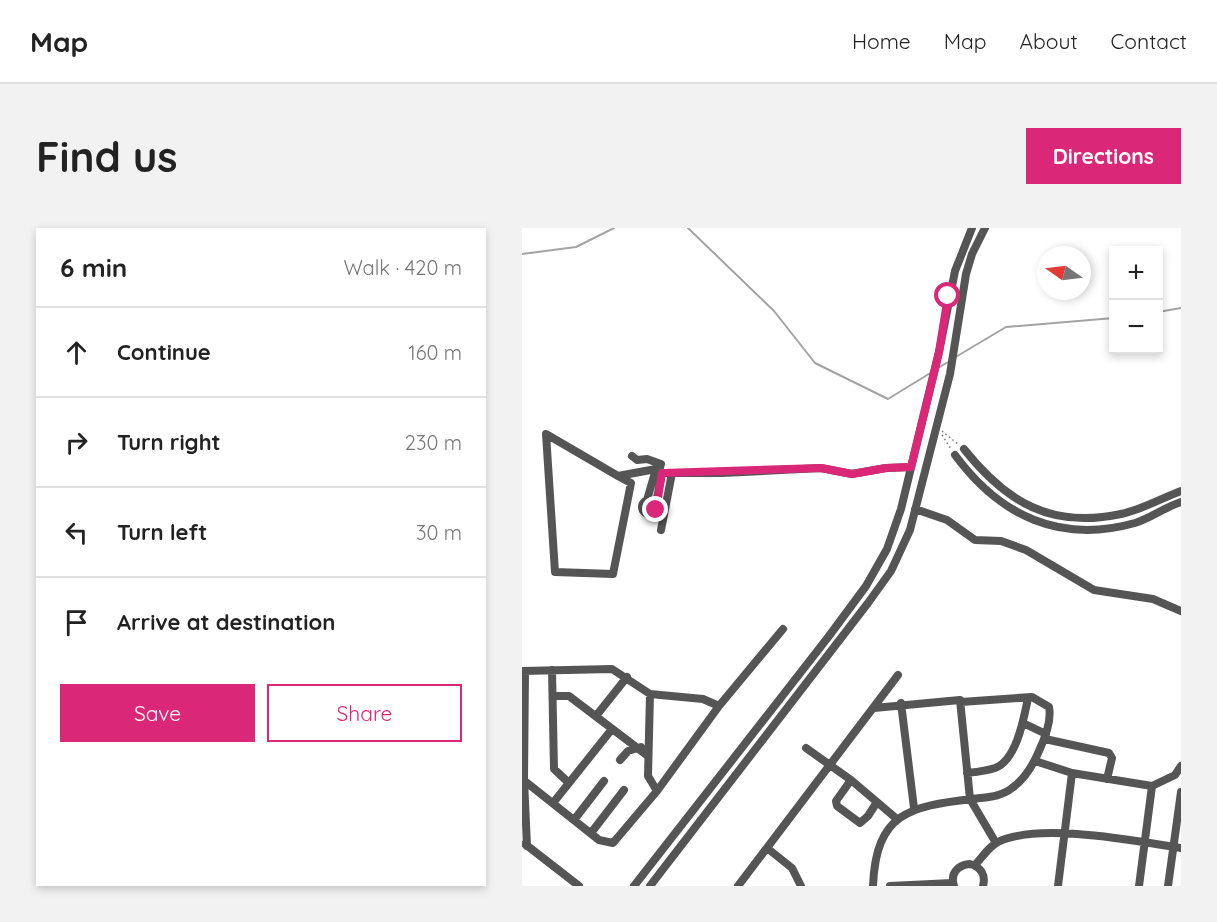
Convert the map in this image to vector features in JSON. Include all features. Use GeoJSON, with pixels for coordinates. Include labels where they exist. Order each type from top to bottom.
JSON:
{"type":"FeatureCollection","features":[{"type":"Feature","properties":{"kind":"street"},"geometry":{"type":"LineString","coordinates":[[634,886],[829,636],[866,586],[887,549],[932,384],[953,280],[972,228]]}},
{"type":"Feature","properties":{"kind":"street"},"geometry":{"type":"LineString","coordinates":[[650,886],[891,571],[901,551],[915,509],[950,374],[966,274],[972,254],[985,228]]}},
{"type":"Feature","properties":{"kind":"street"},"geometry":{"type":"LineString","coordinates":[[546,434],[618,476],[631,483],[613,574],[555,572],[546,434]]}},
{"type":"Feature","properties":{"kind":"street"},"geometry":{"type":"LineString","coordinates":[[964,449],[990,481],[1012,497],[1041,511],[1066,517],[1089,518],[1122,514],[1181,491]]}},
{"type":"Feature","properties":{"kind":"street"},"geometry":{"type":"LineString","coordinates":[[955,455],[987,493],[1006,507],[1060,528],[1083,530],[1116,527],[1138,522],[1181,502]]}},
{"type":"Feature","properties":{"kind":"street"},"geometry":{"type":"LineString","coordinates":[[632,456],[637,460],[647,459],[661,465],[645,502],[644,512],[651,514],[656,510],[659,471]]}},
{"type":"Feature","properties":{"kind":"street"},"geometry":{"type":"LineString","coordinates":[[618,476],[659,471],[672,473],[821,468],[852,474],[886,468],[911,467]]}},
{"type":"Feature","properties":{"kind":"street"},"geometry":{"type":"LineString","coordinates":[[661,530],[672,473]]}},
{"type":"Feature","properties":{"kind":"street"},"geometry":{"type":"LineString","coordinates":[[627,501],[656,503]]}},
{"type":"Feature","properties":{"kind":"street"},"geometry":{"type":"LineString","coordinates":[[915,509],[947,520],[975,540],[1001,541],[1026,550],[1094,590],[1153,599],[1181,611]]}},
{"type":"Feature","properties":{"kind":"street"},"geometry":{"type":"LineString","coordinates":[[523,780],[602,842],[613,843],[657,791],[718,706],[783,629]]}},
{"type":"Feature","properties":{"kind":"street"},"geometry":{"type":"LineString","coordinates":[[579,886],[525,844],[524,671],[609,668],[650,694],[703,699],[718,706]]}},
{"type":"Feature","properties":{"kind":"street"},"geometry":{"type":"LineString","coordinates":[[552,670],[554,769],[555,773],[569,783]]}},
{"type":"Feature","properties":{"kind":"street"},"geometry":{"type":"LineString","coordinates":[[738,886],[898,675]]}},
{"type":"Feature","properties":{"kind":"street"},"geometry":{"type":"LineString","coordinates":[[596,716],[627,678]]}},
{"type":"Feature","properties":{"kind":"street"},"geometry":{"type":"LineString","coordinates":[[650,694],[648,779],[657,791]]}},
{"type":"Feature","properties":{"kind":"street"},"geometry":{"type":"LineString","coordinates":[[554,696],[569,696],[648,756]]}},
{"type":"Feature","properties":{"kind":"street"},"geometry":{"type":"LineString","coordinates":[[873,886],[876,855],[881,840],[897,819],[914,808],[997,796],[1012,789],[1035,761],[1051,715],[1048,707],[1028,698],[961,702],[958,699],[901,703],[874,708]]}},
{"type":"Feature","properties":{"kind":"street"},"geometry":{"type":"LineString","coordinates":[[967,773],[997,768],[1009,757],[1023,723],[1028,698]]}},
{"type":"Feature","properties":{"kind":"street"},"geometry":{"type":"LineString","coordinates":[[961,702],[970,799],[996,843]]}},
{"type":"Feature","properties":{"kind":"street"},"geometry":{"type":"LineString","coordinates":[[901,703],[914,808]]}},
{"type":"Feature","properties":{"kind":"street"},"geometry":{"type":"LineString","coordinates":[[1023,723],[1045,736],[1109,753],[1112,758],[1107,779]]}},
{"type":"Feature","properties":{"kind":"street"},"geometry":{"type":"LineString","coordinates":[[553,803],[612,729]]}},
{"type":"Feature","properties":{"kind":"street"},"geometry":{"type":"LineString","coordinates":[[620,760],[628,751],[648,742]]}},
{"type":"Feature","properties":{"kind":"street"},"geometry":{"type":"LineString","coordinates":[[806,748],[831,764],[897,819]]}},
{"type":"Feature","properties":{"kind":"street"},"geometry":{"type":"LineString","coordinates":[[1035,761],[1072,773],[1152,786],[1173,776],[1181,766]]}},
{"type":"Feature","properties":{"kind":"street"},"geometry":{"type":"LineString","coordinates":[[1058,886],[1072,773]]}},
{"type":"Feature","properties":{"kind":"street"},"geometry":{"type":"LineString","coordinates":[[851,780],[836,801],[837,806],[860,823],[878,802]]}},
{"type":"Feature","properties":{"kind":"street"},"geometry":{"type":"LineString","coordinates":[[574,820],[604,782]]}},
{"type":"Feature","properties":{"kind":"street"},"geometry":{"type":"LineString","coordinates":[[1139,886],[1152,786]]}},
{"type":"Feature","properties":{"kind":"street"},"geometry":{"type":"LineString","coordinates":[[591,833],[624,790]]}},
{"type":"Feature","properties":{"kind":"street"},"geometry":{"type":"LineString","coordinates":[[708,792],[717,800]]}},
{"type":"Feature","properties":{"kind":"street"},"geometry":{"type":"LineString","coordinates":[[1168,886],[1177,847],[1181,792]]}},
{"type":"Feature","properties":{"kind":"street"},"geometry":{"type":"LineString","coordinates":[[975,865],[996,843],[1027,835],[1066,833],[1177,847]]}},
{"type":"Feature","properties":{"kind":"street"},"geometry":{"type":"LineString","coordinates":[[767,848],[792,868],[801,886]]}},
{"type":"Feature","properties":{"kind":"street"},"geometry":{"type":"LineString","coordinates":[[890,886],[953,884],[952,877],[959,867],[970,864],[975,865],[984,875],[983,886]]}},
{"type":"Feature","properties":{"kind":"path"},"geometry":{"type":"LineString","coordinates":[[937,427],[964,449]]}},
{"type":"Feature","properties":{"kind":"path"},"geometry":{"type":"LineString","coordinates":[[937,427],[955,455]]}},
{"type":"Feature","properties":{"kind":"waterway"},"geometry":{"type":"LineString","coordinates":[[522,254],[576,247],[614,228]]}},
{"type":"Feature","properties":{"kind":"waterway"},"geometry":{"type":"LineString","coordinates":[[688,228],[774,311],[815,363],[888,399],[932,372]]}},
{"type":"Feature","properties":{"kind":"waterway"},"geometry":{"type":"LineString","coordinates":[[1163,311],[1181,308]]}},
{"type":"Feature","properties":{"kind":"waterway"},"geometry":{"type":"LineString","coordinates":[[954,358],[1006,327],[1109,318]]}},
{"type":"Feature","properties":{"kind":"waterway"},"geometry":{"type":"LineString","coordinates":[[936,369],[950,361]]}},
{"type":"Feature","properties":{"kind":"route"},"geometry":{"type":"LineString","coordinates":[[656,510],[662,473],[832,468],[852,474],[886,468],[911,467],[939,352],[948,296]]}}]}
